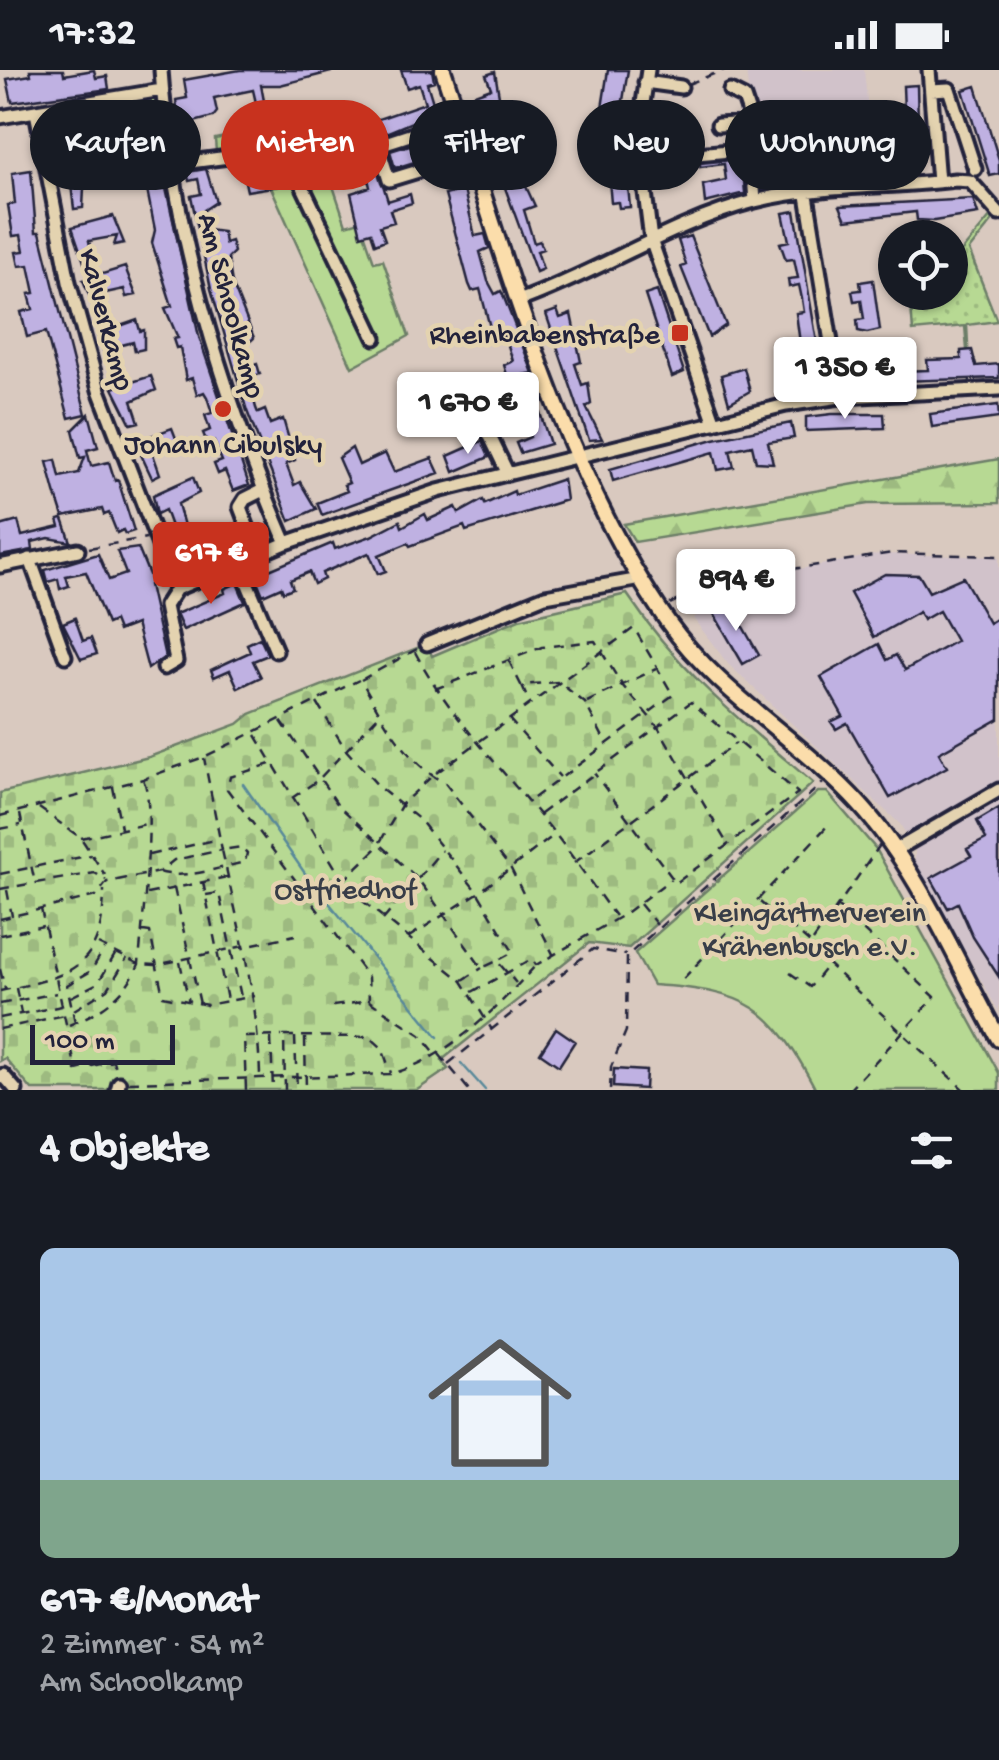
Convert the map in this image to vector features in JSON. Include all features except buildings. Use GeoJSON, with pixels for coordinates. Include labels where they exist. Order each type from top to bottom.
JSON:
{"type":"FeatureCollection","features":[{"type":"Feature","properties":{"kind":"main road"},"geometry":{"type":"LineString","coordinates":[[443,70],[453,100]]}},
{"type":"Feature","properties":{"kind":"main road"},"geometry":{"type":"LineString","coordinates":[[483,190],[578,458],[638,573],[660,609],[705,665],[832,775],[890,845],[999,1038]]}},
{"type":"Feature","properties":{"kind":"street","name":"Am Schoolkamp"},"geometry":{"type":"LineString","coordinates":[[161,70],[164,100]]}},
{"type":"Feature","properties":{"kind":"street"},"geometry":{"type":"LineString","coordinates":[[930,70],[938,182]]}},
{"type":"Feature","properties":{"kind":"street"},"geometry":{"type":"LineString","coordinates":[[681,88],[647,76],[638,136],[651,240],[715,423]]}},
{"type":"Feature","properties":{"kind":"street"},"geometry":{"type":"LineString","coordinates":[[931,90],[949,89],[976,169]]}},
{"type":"Feature","properties":{"kind":"street"},"geometry":{"type":"LineString","coordinates":[[102,100],[162,90]]}},
{"type":"Feature","properties":{"kind":"street"},"geometry":{"type":"LineString","coordinates":[[730,90],[744,100]]}},
{"type":"Feature","properties":{"kind":"street"},"geometry":{"type":"LineString","coordinates":[[0,118],[30,113]]}},
{"type":"Feature","properties":{"kind":"street"},"geometry":{"type":"LineString","coordinates":[[718,125],[725,125]]}},
{"type":"Feature","properties":{"kind":"street"},"geometry":{"type":"LineString","coordinates":[[409,135],[379,148],[389,180],[409,174]]}},
{"type":"Feature","properties":{"kind":"street"},"geometry":{"type":"LineString","coordinates":[[201,161],[268,152],[279,155],[300,176],[375,338]]}},
{"type":"Feature","properties":{"kind":"street"},"geometry":{"type":"LineString","coordinates":[[521,300],[575,280],[651,240],[755,201],[970,182],[999,214]]}},
{"type":"Feature","properties":{"kind":"street","name":"Kalverkamp"},"geometry":{"type":"LineString","coordinates":[[52,190],[74,300],[99,390],[176,588]]}},
{"type":"Feature","properties":{"kind":"street","name":"Am Schoolkamp"},"geometry":{"type":"LineString","coordinates":[[178,190],[188,249],[215,352],[286,544]]}},
{"type":"Feature","properties":{"kind":"street"},"geometry":{"type":"LineString","coordinates":[[754,190],[755,201]]}},
{"type":"Feature","properties":{"kind":"street"},"geometry":{"type":"LineString","coordinates":[[807,194],[827,298],[840,397]]}},
{"type":"Feature","properties":{"kind":"street"},"geometry":{"type":"LineString","coordinates":[[164,668],[176,661],[165,606],[176,588],[375,510],[715,423],[840,397],[999,389]]}},
{"type":"Feature","properties":{"kind":"street"},"geometry":{"type":"LineString","coordinates":[[470,430],[486,426],[508,474]]}},
{"type":"Feature","properties":{"kind":"street"},"geometry":{"type":"LineString","coordinates":[[258,555],[240,507],[244,498],[263,490]]}},
{"type":"Feature","properties":{"kind":"street"},"geometry":{"type":"LineString","coordinates":[[0,566],[78,550]]}},
{"type":"Feature","properties":{"kind":"street"},"geometry":{"type":"LineString","coordinates":[[30,559],[65,656]]}},
{"type":"Feature","properties":{"kind":"street"},"geometry":{"type":"LineString","coordinates":[[240,563],[276,651]]}},
{"type":"Feature","properties":{"kind":"street"},"geometry":{"type":"LineString","coordinates":[[427,644],[545,596],[638,573]]}},
{"type":"Feature","properties":{"kind":"street"},"geometry":{"type":"LineString","coordinates":[[890,845],[999,790]]}},
{"type":"Feature","properties":{"kind":"street"},"geometry":{"type":"LineString","coordinates":[[0,1078],[3,1076],[16,1090]]}},
{"type":"Feature","properties":{"kind":"path"},"geometry":{"type":"LineString","coordinates":[[681,88],[724,70]]}},
{"type":"Feature","properties":{"kind":"path"},"geometry":{"type":"LineString","coordinates":[[78,550],[153,536]]}},
{"type":"Feature","properties":{"kind":"path"},"geometry":{"type":"LineString","coordinates":[[660,609],[694,592],[856,558],[892,554],[999,556]]}},
{"type":"Feature","properties":{"kind":"path"},"geometry":{"type":"LineString","coordinates":[[343,881],[378,843],[402,804],[432,776],[634,628],[673,695],[527,804]]}},
{"type":"Feature","properties":{"kind":"path"},"geometry":{"type":"LineString","coordinates":[[435,690],[542,647],[587,639],[602,650],[622,685],[645,716],[658,726],[728,845]]}},
{"type":"Feature","properties":{"kind":"path"},"geometry":{"type":"LineString","coordinates":[[0,816],[142,779],[204,757],[427,644]]}},
{"type":"Feature","properties":{"kind":"path"},"geometry":{"type":"LineString","coordinates":[[414,650],[435,690],[474,742],[540,814],[614,916]]}},
{"type":"Feature","properties":{"kind":"path"},"geometry":{"type":"LineString","coordinates":[[508,660],[530,703]]}},
{"type":"Feature","properties":{"kind":"path"},"geometry":{"type":"LineString","coordinates":[[585,703],[657,668]]}},
{"type":"Feature","properties":{"kind":"path"},"geometry":{"type":"LineString","coordinates":[[361,680],[380,714],[432,776],[456,796],[511,869],[553,954]]}},
{"type":"Feature","properties":{"kind":"path"},"geometry":{"type":"LineString","coordinates":[[521,685],[559,682],[585,703],[607,744]]}},
{"type":"Feature","properties":{"kind":"path"},"geometry":{"type":"LineString","coordinates":[[316,702],[346,750],[381,789],[402,804],[478,893],[512,952],[462,981]]}},
{"type":"Feature","properties":{"kind":"path"},"geometry":{"type":"LineString","coordinates":[[540,814],[594,773],[691,702],[798,793],[676,883],[594,773]]}},
{"type":"Feature","properties":{"kind":"path"},"geometry":{"type":"LineString","coordinates":[[292,798],[318,780],[380,714]]}},
{"type":"Feature","properties":{"kind":"path"},"geometry":{"type":"LineString","coordinates":[[508,718],[561,778]]}},
{"type":"Feature","properties":{"kind":"path"},"geometry":{"type":"LineString","coordinates":[[280,719],[318,780],[418,880],[448,915],[482,968]]}},
{"type":"Feature","properties":{"kind":"path"},"geometry":{"type":"LineString","coordinates":[[255,734],[343,881],[383,920],[462,981],[492,1030]]}},
{"type":"Feature","properties":{"kind":"path"},"geometry":{"type":"LineString","coordinates":[[574,863],[738,742]]}},
{"type":"Feature","properties":{"kind":"path"},"geometry":{"type":"LineString","coordinates":[[204,757],[255,996],[260,1077]]}},
{"type":"Feature","properties":{"kind":"path"},"geometry":{"type":"LineString","coordinates":[[272,763],[230,777],[227,789],[368,977],[369,1001]]}},
{"type":"Feature","properties":{"kind":"path"},"geometry":{"type":"LineString","coordinates":[[610,1090],[611,1067],[626,1032],[628,956],[832,775]]}},
{"type":"Feature","properties":{"kind":"path"},"geometry":{"type":"LineString","coordinates":[[68,1026],[112,1004],[129,985],[139,964],[148,824],[148,786],[142,779]]}},
{"type":"Feature","properties":{"kind":"path"},"geometry":{"type":"LineString","coordinates":[[112,786],[121,830]]}},
{"type":"Feature","properties":{"kind":"path"},"geometry":{"type":"LineString","coordinates":[[0,969],[2,991],[57,979],[82,963],[98,944],[104,922],[107,882],[92,854],[81,838],[38,807]]}},
{"type":"Feature","properties":{"kind":"path"},"geometry":{"type":"LineString","coordinates":[[20,812],[35,884]]}},
{"type":"Feature","properties":{"kind":"path"},"geometry":{"type":"LineString","coordinates":[[683,979],[760,902],[830,822]]}},
{"type":"Feature","properties":{"kind":"path"},"geometry":{"type":"LineString","coordinates":[[0,830],[22,824]]}},
{"type":"Feature","properties":{"kind":"path"},"geometry":{"type":"LineString","coordinates":[[81,838],[148,824]]}},
{"type":"Feature","properties":{"kind":"path"},"geometry":{"type":"LineString","coordinates":[[409,937],[448,915],[554,835]]}},
{"type":"Feature","properties":{"kind":"path"},"geometry":{"type":"LineString","coordinates":[[146,856],[220,839]]}},
{"type":"Feature","properties":{"kind":"path"},"geometry":{"type":"LineString","coordinates":[[812,942],[837,906],[890,845]]}},
{"type":"Feature","properties":{"kind":"path"},"geometry":{"type":"LineString","coordinates":[[107,882],[226,866],[245,862],[247,853],[242,847],[174,860],[159,872]]}},
{"type":"Feature","properties":{"kind":"path"},"geometry":{"type":"LineString","coordinates":[[383,920],[443,849]]}},
{"type":"Feature","properties":{"kind":"path"},"geometry":{"type":"LineString","coordinates":[[0,874],[92,854]]}},
{"type":"Feature","properties":{"kind":"path"},"geometry":{"type":"LineString","coordinates":[[0,890],[94,872],[104,875]]}},
{"type":"Feature","properties":{"kind":"path"},"geometry":{"type":"LineString","coordinates":[[144,895],[228,877]]}},
{"type":"Feature","properties":{"kind":"path"},"geometry":{"type":"LineString","coordinates":[[41,909],[76,1070],[113,1061],[118,1086],[174,1079],[391,1074],[438,1055],[536,965],[672,878]]}},
{"type":"Feature","properties":{"kind":"path"},"geometry":{"type":"LineString","coordinates":[[203,882],[228,1001]]}},
{"type":"Feature","properties":{"kind":"path"},"geometry":{"type":"LineString","coordinates":[[7,888],[12,916]]}},
{"type":"Feature","properties":{"kind":"path"},"geometry":{"type":"LineString","coordinates":[[174,888],[200,1004]]}},
{"type":"Feature","properties":{"kind":"path"},"geometry":{"type":"LineString","coordinates":[[0,919],[96,896],[104,889]]}},
{"type":"Feature","properties":{"kind":"path"},"geometry":{"type":"LineString","coordinates":[[206,895],[220,893],[241,998]]}},
{"type":"Feature","properties":{"kind":"path"},"geometry":{"type":"LineString","coordinates":[[639,902],[658,926]]}},
{"type":"Feature","properties":{"kind":"path"},"geometry":{"type":"LineString","coordinates":[[760,902],[800,939],[812,942],[828,964],[964,1090]]}},
{"type":"Feature","properties":{"kind":"path"},"geometry":{"type":"LineString","coordinates":[[837,906],[935,997],[849,1090]]}},
{"type":"Feature","properties":{"kind":"path"},"geometry":{"type":"LineString","coordinates":[[0,935],[45,925]]}},
{"type":"Feature","properties":{"kind":"path"},"geometry":{"type":"LineString","coordinates":[[142,931],[150,932],[164,996],[200,1004],[255,996]]}},
{"type":"Feature","properties":{"kind":"path"},"geometry":{"type":"LineString","coordinates":[[98,944],[139,964],[156,965],[295,935]]}},
{"type":"Feature","properties":{"kind":"path"},"geometry":{"type":"LineString","coordinates":[[75,1022],[67,986],[92,971],[105,948]]}},
{"type":"Feature","properties":{"kind":"path"},"geometry":{"type":"LineString","coordinates":[[448,1064],[593,949],[628,956]]}},
{"type":"Feature","properties":{"kind":"path"},"geometry":{"type":"LineString","coordinates":[[70,998],[98,983],[116,953]]}},
{"type":"Feature","properties":{"kind":"path"},"geometry":{"type":"LineString","coordinates":[[72,1010],[108,989],[127,958]]}},
{"type":"Feature","properties":{"kind":"path"},"geometry":{"type":"LineString","coordinates":[[470,992],[532,959],[536,965]]}},
{"type":"Feature","properties":{"kind":"path"},"geometry":{"type":"LineString","coordinates":[[180,960],[189,1002]]}},
{"type":"Feature","properties":{"kind":"path"},"geometry":{"type":"LineString","coordinates":[[497,960],[518,985]]}},
{"type":"Feature","properties":{"kind":"path"},"geometry":{"type":"LineString","coordinates":[[790,974],[810,987],[828,964]]}},
{"type":"Feature","properties":{"kind":"path"},"geometry":{"type":"LineString","coordinates":[[16,988],[21,1014]]}},
{"type":"Feature","properties":{"kind":"path"},"geometry":{"type":"LineString","coordinates":[[0,1004],[60,992]]}},
{"type":"Feature","properties":{"kind":"path"},"geometry":{"type":"LineString","coordinates":[[333,1006],[369,1001],[421,1035],[469,1090]]}},
{"type":"Feature","properties":{"kind":"path"},"geometry":{"type":"LineString","coordinates":[[0,1018],[63,1006]]}},
{"type":"Feature","properties":{"kind":"path"},"geometry":{"type":"LineString","coordinates":[[0,1029],[65,1015]]}},
{"type":"Feature","properties":{"kind":"path"},"geometry":{"type":"LineString","coordinates":[[271,1036],[273,1090]]}},
{"type":"Feature","properties":{"kind":"path"},"geometry":{"type":"LineString","coordinates":[[284,1036],[285,1090]]}},
{"type":"Feature","properties":{"kind":"path"},"geometry":{"type":"LineString","coordinates":[[294,1036],[297,1090]]}},
{"type":"Feature","properties":{"kind":"path"},"geometry":{"type":"LineString","coordinates":[[305,1036],[306,1090]]}},
{"type":"Feature","properties":{"kind":"path"},"geometry":{"type":"LineString","coordinates":[[246,1090],[244,1037],[370,1037],[382,1048],[391,1074]]}},
{"type":"Feature","properties":{"kind":"path"},"geometry":{"type":"LineString","coordinates":[[174,1079],[174,1090]]}},
{"type":"Feature","properties":{"kind":"path"},"geometry":{"type":"LineString","coordinates":[[159,1080],[160,1090]]}},
{"type":"Feature","properties":{"kind":"shaded area"},"geometry":{"type":"Polygon","coordinates":[[[746,70],[864,70],[867,100],[749,100],[746,70]]]}},
{"type":"Feature","properties":{"kind":"shaded area"},"geometry":{"type":"Polygon","coordinates":[[[880,554],[999,557],[999,1012],[915,862],[915,849],[900,824],[728,664],[693,618],[772,574],[880,554]]]}},
{"type":"Feature","properties":{"kind":"green space"},"geometry":{"type":"Polygon","coordinates":[[[221,138],[221,157],[201,158],[216,152],[215,139],[221,138]]]}},
{"type":"Feature","properties":{"kind":"green space"},"geometry":{"type":"Polygon","coordinates":[[[272,190],[334,190],[346,225],[360,221],[374,262],[383,260],[409,336],[352,367],[272,190]]]}},
{"type":"Feature","properties":{"kind":"green space"},"geometry":{"type":"Polygon","coordinates":[[[991,216],[994,219],[969,250],[997,321],[967,325],[970,385],[965,326],[913,331],[911,310],[968,310],[968,244],[991,216]]]}},
{"type":"Feature","properties":{"kind":"green space"},"geometry":{"type":"Polygon","coordinates":[[[999,459],[999,503],[868,504],[635,542],[624,524],[999,459]]]}},
{"type":"Feature","properties":{"kind":"green space","name":"Ostfriedhof"},"geometry":{"type":"Polygon","coordinates":[[[627,594],[690,672],[813,783],[629,948],[589,943],[442,1060],[448,1069],[417,1090],[32,1090],[5,1058],[0,1061],[0,793],[149,757],[427,644],[432,656],[519,619],[627,594]]]}},
{"type":"Feature","properties":{"kind":"green space","name":"Kleingärtnerverein Krähenbusch e.V."},"geometry":{"type":"Polygon","coordinates":[[[818,792],[827,792],[876,849],[999,1073],[999,1090],[816,1090],[785,1039],[754,1008],[712,992],[653,985],[635,953],[818,792]]]}},
{"type":"Feature","properties":{"kind":"waterway"},"geometry":{"type":"LineString","coordinates":[[243,784],[304,872],[438,1037]]}},
{"type":"Feature","properties":{"kind":"waterway"},"geometry":{"type":"LineString","coordinates":[[461,1063],[485,1090]]}},
{"type":"Feature","properties":{"kind":"place","name":"Rheinbabenstraße"},"geometry":{"type":"Point","coordinates":[680,333]}},
{"type":"Feature","properties":{"kind":"place","name":"Johann Cibulsky"},"geometry":{"type":"Point","coordinates":[223,409]}}]}
